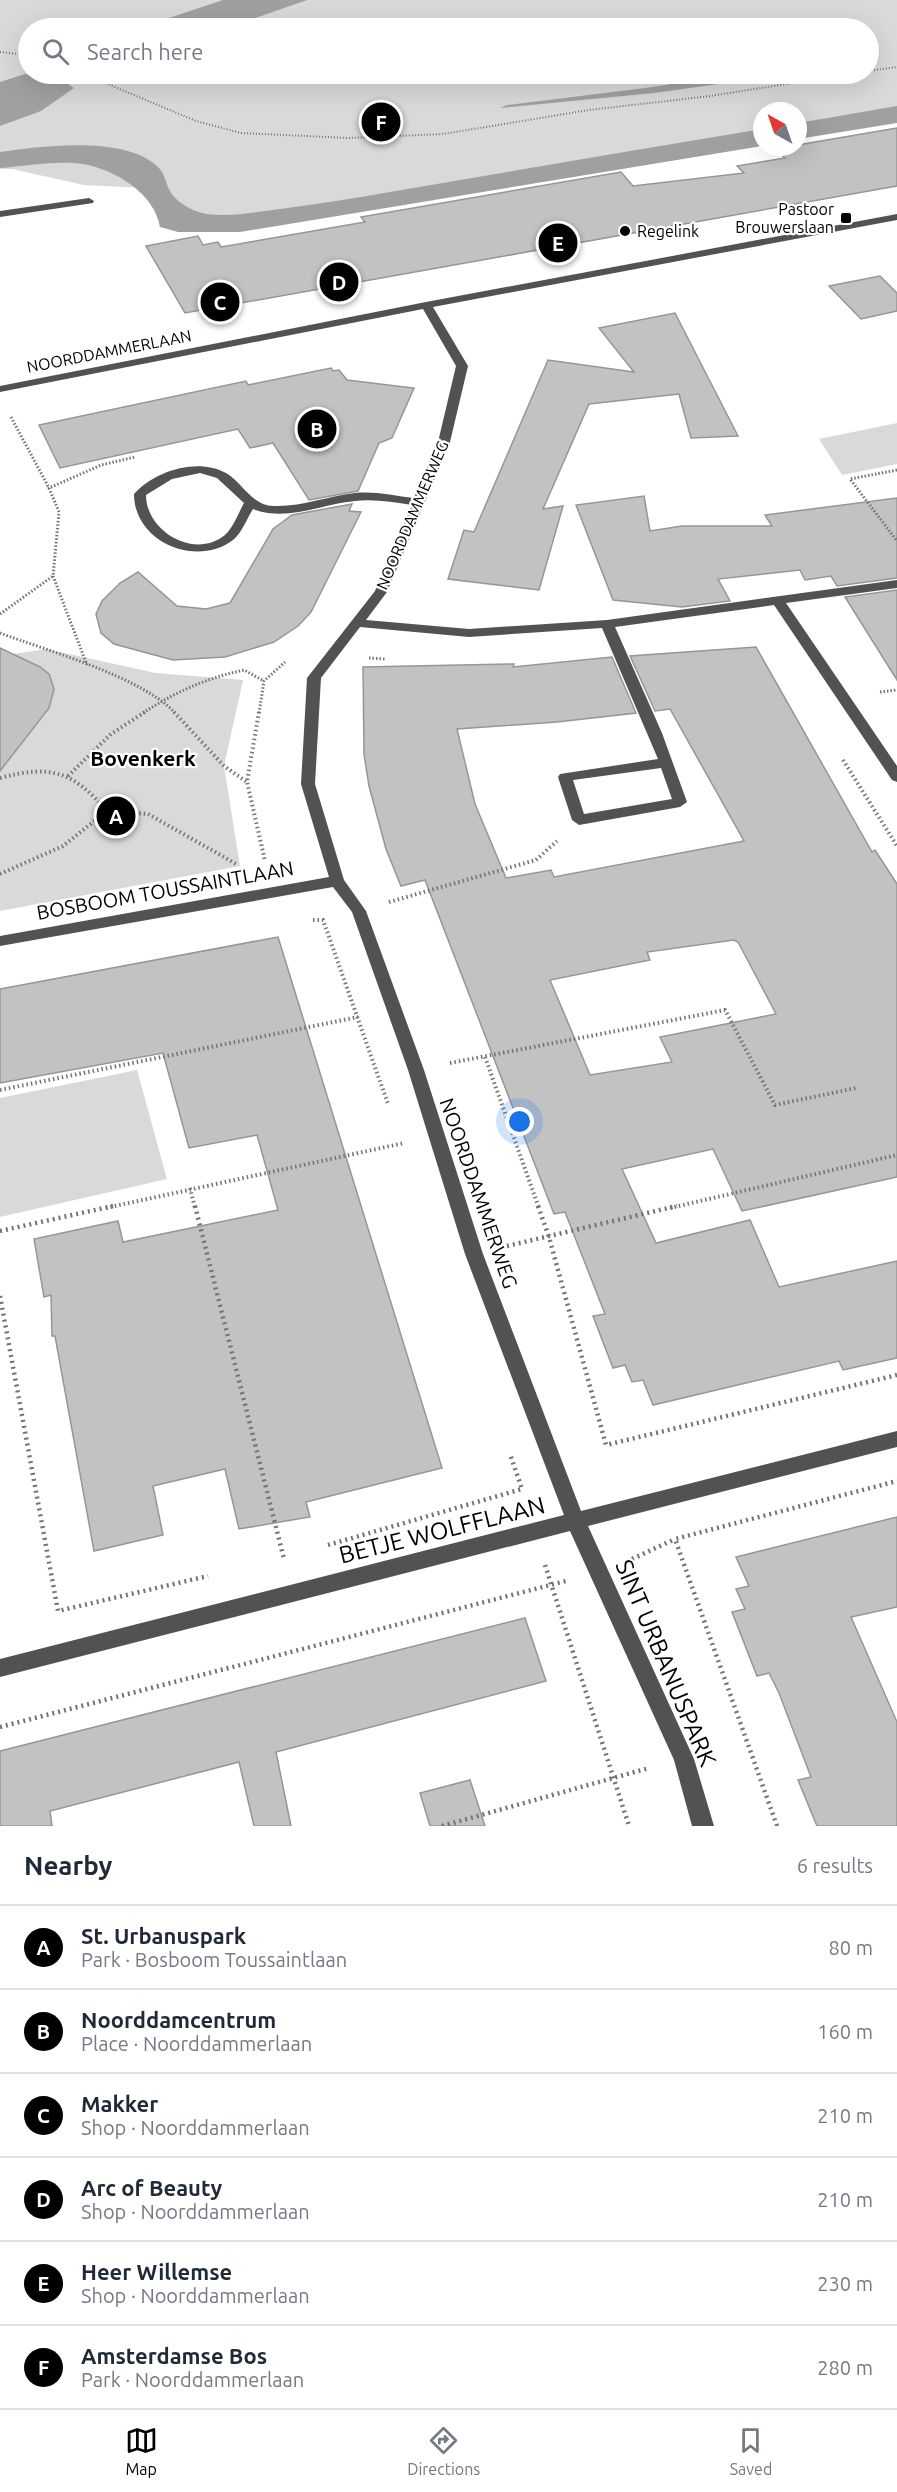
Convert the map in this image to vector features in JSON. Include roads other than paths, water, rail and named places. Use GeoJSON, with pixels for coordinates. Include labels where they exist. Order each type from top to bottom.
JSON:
{"type":"FeatureCollection","features":[{"type":"Feature","properties":{"kind":"street"},"geometry":{"type":"LineString","coordinates":[[0,214],[89,201]]}},
{"type":"Feature","properties":{"kind":"street","name":"NOORDDAMMERLAAN"},"geometry":{"type":"LineString","coordinates":[[0,389],[426,305],[897,216]]}},
{"type":"Feature","properties":{"kind":"street","name":"NOORDDAMMERWEG"},"geometry":{"type":"LineString","coordinates":[[426,305],[462,366],[444,442],[381,592],[314,678],[308,784],[337,881],[359,911],[416,1070],[474,1254],[576,1522]]}},
{"type":"Feature","properties":{"kind":"street"},"geometry":{"type":"LineString","coordinates":[[250,503],[231,536],[216,545],[194,548],[177,546],[149,525],[140,508],[140,494],[155,482],[198,469],[220,474],[250,503],[271,510],[357,497],[419,502]]}},
{"type":"Feature","properties":{"kind":"street"},"geometry":{"type":"LineString","coordinates":[[359,623],[469,633],[607,624],[897,584]]}},
{"type":"Feature","properties":{"kind":"street"},"geometry":{"type":"LineString","coordinates":[[778,601],[897,777]]}},
{"type":"Feature","properties":{"kind":"street"},"geometry":{"type":"LineString","coordinates":[[607,624],[655,733],[680,802],[579,820],[565,777],[664,763]]}},
{"type":"Feature","properties":{"kind":"street","name":"BOSBOOM TOUSSAINTLAAN"},"geometry":{"type":"LineString","coordinates":[[0,941],[337,881]]}},
{"type":"Feature","properties":{"kind":"street","name":"BETJE WOLFFLAAN"},"geometry":{"type":"LineString","coordinates":[[0,1668],[897,1439]]}},
{"type":"Feature","properties":{"kind":"street","name":"SINT URBANUSPARK"},"geometry":{"type":"LineString","coordinates":[[576,1522],[684,1759],[703,1826]]}},
{"type":"Feature","properties":{"kind":"place","name":"Amsterdamse Bos"},"geometry":{"type":"Point","coordinates":[381,122]}},
{"type":"Feature","properties":{"kind":"place","name":"Pastoor Brouwerslaan"},"geometry":{"type":"Point","coordinates":[846,218]}},
{"type":"Feature","properties":{"kind":"place","name":"Regelink"},"geometry":{"type":"Point","coordinates":[625,231]}},
{"type":"Feature","properties":{"kind":"place","name":"Heer Willemse"},"geometry":{"type":"Point","coordinates":[558,243]}},
{"type":"Feature","properties":{"kind":"place","name":"Arc of Beauty"},"geometry":{"type":"Point","coordinates":[339,282]}},
{"type":"Feature","properties":{"kind":"place","name":"Makker"},"geometry":{"type":"Point","coordinates":[220,302]}},
{"type":"Feature","properties":{"kind":"place","name":"Noorddamcentrum"},"geometry":{"type":"Point","coordinates":[317,429]}},
{"type":"Feature","properties":{"kind":"place","name":"St. Urbanuspark"},"geometry":{"type":"Point","coordinates":[116,816]}},
{"type":"Feature","properties":{"kind":"district","name":"Bovenkerk"},"geometry":{"type":"Point","coordinates":[143,758]}}]}
